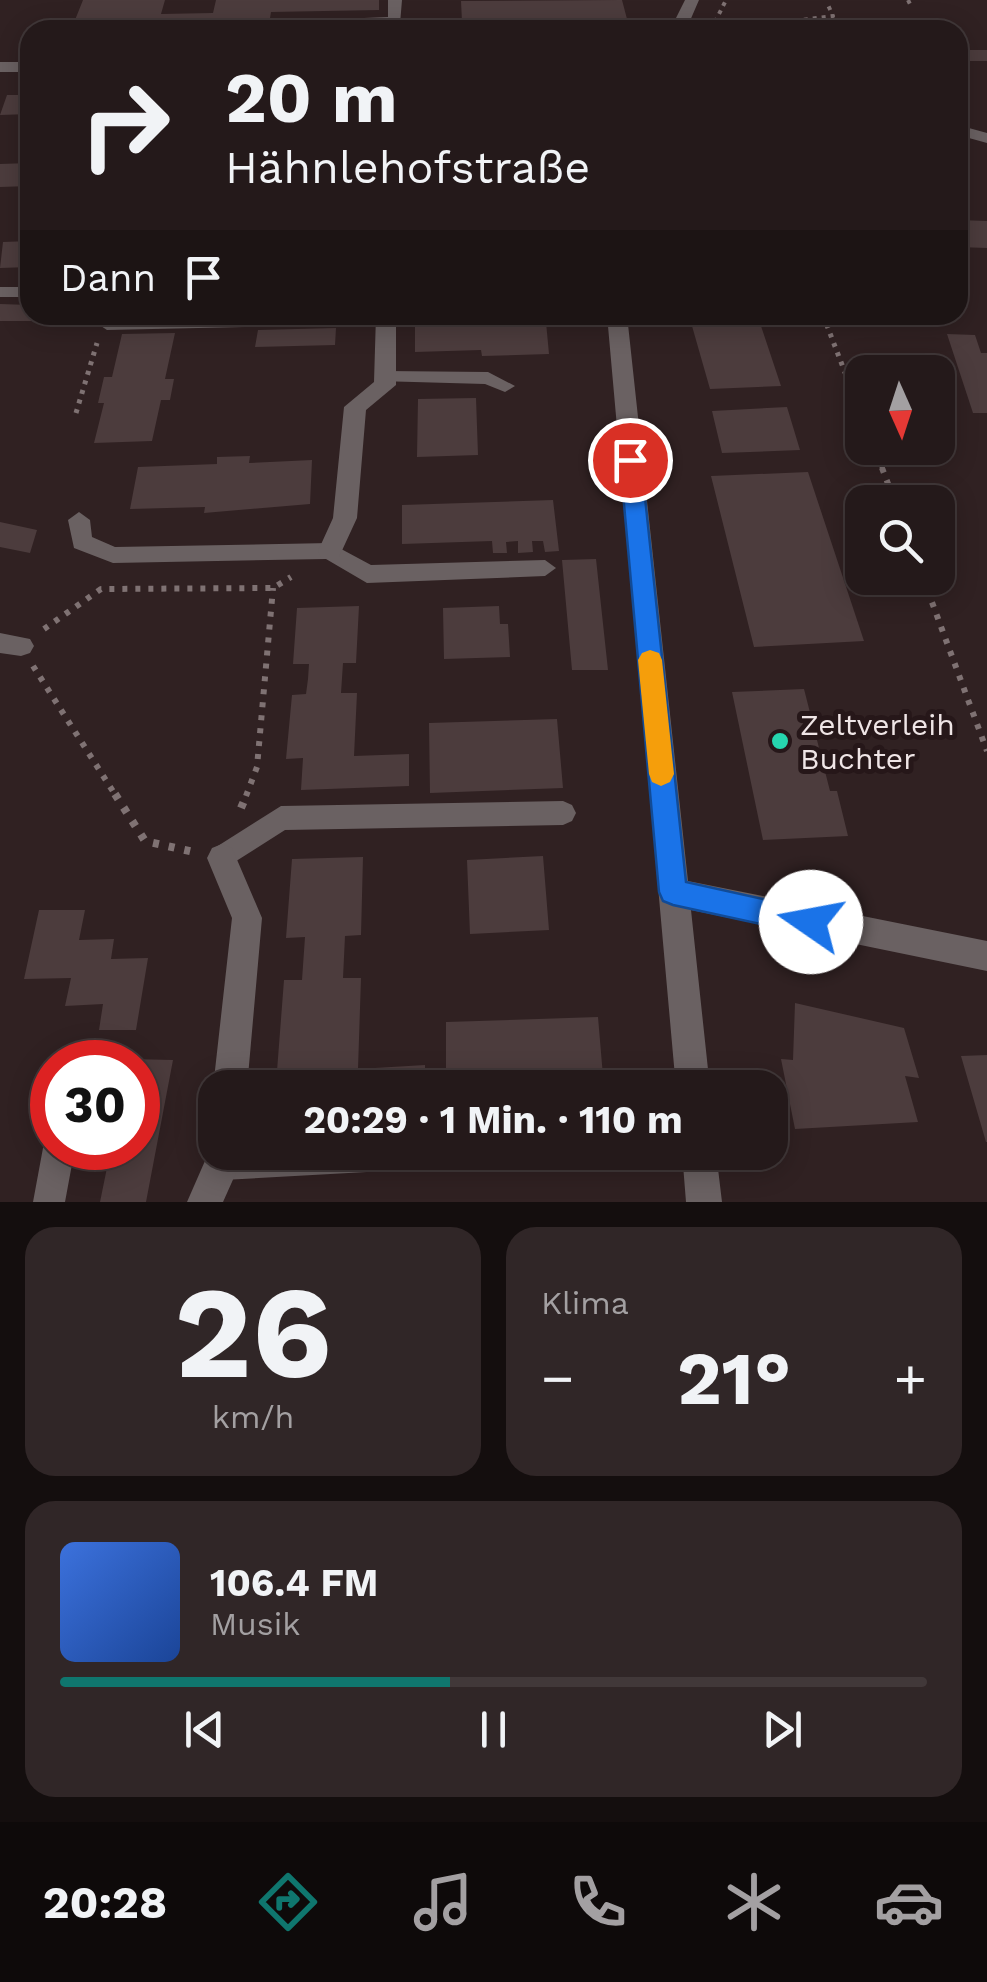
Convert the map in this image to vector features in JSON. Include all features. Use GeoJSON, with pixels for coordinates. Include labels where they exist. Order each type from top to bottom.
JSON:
{"type":"FeatureCollection","features":[{"type":"Feature","properties":{"kind":"street"},"geometry":{"type":"LineString","coordinates":[[330,551],[344,518],[355,407],[385,385],[386,325]]}},
{"type":"Feature","properties":{"kind":"street"},"geometry":{"type":"LineString","coordinates":[[618,325],[691,1070]]}},
{"type":"Feature","properties":{"kind":"street"},"geometry":{"type":"LineString","coordinates":[[222,858],[247,918],[232,1070]]}},
{"type":"Feature","properties":{"kind":"street"},"geometry":{"type":"LineString","coordinates":[[673,892],[987,956]]}},
{"type":"Feature","properties":{"kind":"street"},"geometry":{"type":"LineString","coordinates":[[205,1202],[219,1170]]}},
{"type":"Feature","properties":{"kind":"street"},"geometry":{"type":"LineString","coordinates":[[701,1170],[704,1202]]}},
{"type":"Feature","properties":{"kind":"lane"},"geometry":{"type":"LineString","coordinates":[[385,377],[488,378],[505,386]]}},
{"type":"Feature","properties":{"kind":"lane"},"geometry":{"type":"LineString","coordinates":[[80,520],[82,542],[113,556],[330,551],[368,574],[545,568]]}},
{"type":"Feature","properties":{"kind":"lane"},"geometry":{"type":"LineString","coordinates":[[222,858],[281,818],[563,813]]}},
{"type":"Feature","properties":{"kind":"lane"},"geometry":{"type":"LineString","coordinates":[[49,1202],[55,1170]]}},
{"type":"Feature","properties":{"kind":"path"},"geometry":{"type":"LineString","coordinates":[[802,20],[833,16],[828,5]]}},
{"type":"Feature","properties":{"kind":"path"},"geometry":{"type":"LineString","coordinates":[[76,413],[99,334],[106,325]]}},
{"type":"Feature","properties":{"kind":"path"},"geometry":{"type":"LineString","coordinates":[[827,325],[845,373]]}},
{"type":"Feature","properties":{"kind":"path"},"geometry":{"type":"LineString","coordinates":[[273,588],[257,766],[222,858],[145,841],[10,644],[102,589],[273,588],[330,551]]}},
{"type":"Feature","properties":{"kind":"path"},"geometry":{"type":"LineString","coordinates":[[929,595],[987,751]]}},
{"type":"Feature","properties":{"kind":"building"},"geometry":{"type":"Polygon","coordinates":[[[83,0],[165,0],[161,14],[213,13],[216,0],[379,0],[379,10],[271,12],[270,20],[75,20],[83,0]]]}},
{"type":"Feature","properties":{"kind":"building"},"geometry":{"type":"Polygon","coordinates":[[[622,0],[627,19],[462,20],[461,1],[622,0]]]}},
{"type":"Feature","properties":{"kind":"building"},"geometry":{"type":"Polygon","coordinates":[[[968,50],[987,50],[987,61],[968,61],[968,50]]]}},
{"type":"Feature","properties":{"kind":"building"},"geometry":{"type":"Polygon","coordinates":[[[7,95],[20,95],[20,114],[0,115],[7,95]]]}},
{"type":"Feature","properties":{"kind":"building"},"geometry":{"type":"Polygon","coordinates":[[[20,163],[20,186],[0,187],[0,164],[20,163]]]}},
{"type":"Feature","properties":{"kind":"building"},"geometry":{"type":"Polygon","coordinates":[[[968,220],[987,221],[987,248],[968,247],[968,220]]]}},
{"type":"Feature","properties":{"kind":"building"},"geometry":{"type":"Polygon","coordinates":[[[20,241],[20,267],[0,268],[3,242],[20,241]]]}},
{"type":"Feature","properties":{"kind":"building"},"geometry":{"type":"Polygon","coordinates":[[[0,304],[20,305],[20,321],[0,321],[0,304]]]}},
{"type":"Feature","properties":{"kind":"building"},"geometry":{"type":"Polygon","coordinates":[[[415,325],[546,325],[549,354],[415,352],[415,325]]]}},
{"type":"Feature","properties":{"kind":"building"},"geometry":{"type":"Polygon","coordinates":[[[761,325],[781,386],[710,389],[692,326],[761,325]]]}},
{"type":"Feature","properties":{"kind":"building"},"geometry":{"type":"Polygon","coordinates":[[[336,328],[335,345],[255,347],[258,330],[336,328]]]}},
{"type":"Feature","properties":{"kind":"building"},"geometry":{"type":"Polygon","coordinates":[[[175,333],[165,379],[174,379],[170,400],[161,400],[152,441],[94,443],[104,403],[98,403],[104,377],[112,377],[122,334],[175,333]]]}},
{"type":"Feature","properties":{"kind":"building"},"geometry":{"type":"Polygon","coordinates":[[[947,334],[975,335],[981,353],[987,353],[987,413],[973,413],[947,334]]]}},
{"type":"Feature","properties":{"kind":"building"},"geometry":{"type":"Polygon","coordinates":[[[476,398],[478,455],[417,457],[418,399],[476,398]]]}},
{"type":"Feature","properties":{"kind":"building"},"geometry":{"type":"Polygon","coordinates":[[[787,407],[800,450],[722,453],[712,411],[787,407]]]}},
{"type":"Feature","properties":{"kind":"building"},"geometry":{"type":"Polygon","coordinates":[[[250,456],[249,463],[312,460],[310,504],[204,513],[205,507],[130,509],[138,467],[217,464],[217,457],[250,456]]]}},
{"type":"Feature","properties":{"kind":"building"},"geometry":{"type":"Polygon","coordinates":[[[808,472],[845,584],[845,595],[849,595],[864,641],[754,647],[711,476],[808,472]]]}},
{"type":"Feature","properties":{"kind":"building"},"geometry":{"type":"Polygon","coordinates":[[[553,500],[559,551],[545,552],[543,541],[532,541],[533,552],[518,553],[518,541],[506,542],[507,553],[493,553],[492,541],[402,544],[402,505],[553,500]]]}},
{"type":"Feature","properties":{"kind":"building"},"geometry":{"type":"Polygon","coordinates":[[[0,522],[37,530],[30,553],[0,547],[0,522]]]}},
{"type":"Feature","properties":{"kind":"building"},"geometry":{"type":"Polygon","coordinates":[[[596,559],[608,670],[572,670],[562,560],[596,559]]]}},
{"type":"Feature","properties":{"kind":"building"},"geometry":{"type":"Polygon","coordinates":[[[359,606],[356,663],[343,663],[341,693],[357,693],[354,756],[409,754],[409,786],[301,790],[303,758],[286,759],[292,695],[306,694],[308,679],[309,664],[293,664],[297,608],[359,606]]]}},
{"type":"Feature","properties":{"kind":"building"},"geometry":{"type":"Polygon","coordinates":[[[499,606],[500,624],[508,624],[510,657],[444,659],[443,608],[499,606]]]}},
{"type":"Feature","properties":{"kind":"building","name":"Zeltverleih Buchter"},"geometry":{"type":"Polygon","coordinates":[[[804,689],[830,791],[837,791],[848,836],[763,840],[732,692],[804,689]]]}},
{"type":"Feature","properties":{"kind":"building"},"geometry":{"type":"Polygon","coordinates":[[[557,719],[563,788],[430,793],[429,723],[557,719]]]}},
{"type":"Feature","properties":{"kind":"building"},"geometry":{"type":"Polygon","coordinates":[[[543,856],[549,930],[470,934],[467,860],[543,856]]]}},
{"type":"Feature","properties":{"kind":"building"},"geometry":{"type":"Polygon","coordinates":[[[363,857],[361,935],[345,936],[343,978],[361,978],[358,1069],[425,1065],[425,1070],[277,1070],[284,980],[302,980],[305,937],[286,938],[292,859],[363,857]]]}},
{"type":"Feature","properties":{"kind":"building"},"geometry":{"type":"Polygon","coordinates":[[[39,910],[85,910],[79,940],[114,939],[111,959],[148,958],[136,1030],[99,1030],[103,1004],[65,1006],[71,978],[24,979],[39,910]]]}},
{"type":"Feature","properties":{"kind":"building"},"geometry":{"type":"Polygon","coordinates":[[[795,1003],[904,1028],[919,1078],[905,1076],[918,1122],[795,1129],[788,1070],[783,1070],[781,1059],[793,1060],[795,1003]]]}},
{"type":"Feature","properties":{"kind":"building"},"geometry":{"type":"Polygon","coordinates":[[[598,1017],[602,1070],[446,1070],[446,1022],[598,1017]]]}},
{"type":"Feature","properties":{"kind":"building"},"geometry":{"type":"Polygon","coordinates":[[[987,1055],[987,1142],[986,1142],[961,1056],[987,1055]]]}},
{"type":"Feature","properties":{"kind":"building"},"geometry":{"type":"Polygon","coordinates":[[[160,1060],[173,1060],[160,1128],[160,1060]]]}},
{"type":"Feature","properties":{"kind":"building"},"geometry":{"type":"Polygon","coordinates":[[[107,1170],[152,1170],[146,1202],[100,1202],[107,1170]]]}},
{"type":"Feature","properties":{"kind":"slow traffic"},"geometry":{"type":"LineString","coordinates":[[650,660],[661,774]]}},
{"type":"Feature","properties":{"kind":"place","name":"Zeltverleih Buchter"},"geometry":{"type":"Point","coordinates":[780,741]}},
{"type":"Feature","properties":{"kind":"route"},"geometry":{"type":"LineString","coordinates":[[630,460],[673,892],[811,922]]}}]}
